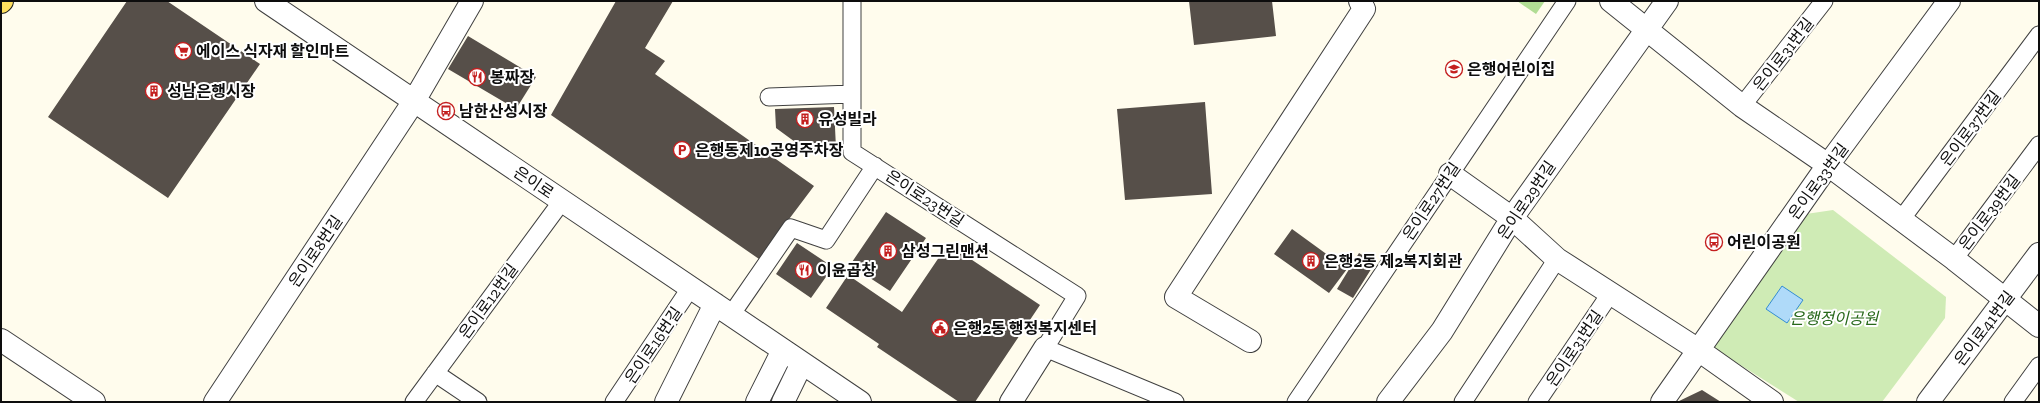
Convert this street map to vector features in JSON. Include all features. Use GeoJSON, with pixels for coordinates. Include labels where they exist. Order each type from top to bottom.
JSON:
{"type":"FeatureCollection","features":[{"type":"Feature","properties":{"kind":"street","name":"은이로8번길"},"geometry":{"type":"LineString","coordinates":[[215,402],[414,101],[472,1]]}},
{"type":"Feature","properties":{"kind":"street"},"geometry":{"type":"LineString","coordinates":[[1250,341],[1176,297],[1364,9],[1360,1]]}},
{"type":"Feature","properties":{"kind":"street"},"geometry":{"type":"LineString","coordinates":[[1611,1],[1647,28],[1742,106],[1828,165],[1900,221],[1954,259],[2039,326]]}},
{"type":"Feature","properties":{"kind":"street","name":"은이로29번길"},"geometry":{"type":"LineString","coordinates":[[1388,402],[1442,330],[1512,218],[1667,1]]}},
{"type":"Feature","properties":{"kind":"street","name":"은이로33번길"},"geometry":{"type":"LineString","coordinates":[[1662,402],[1828,165],[1949,1]]}},
{"type":"Feature","properties":{"kind":"street","name":"은이로"},"geometry":{"type":"LineString","coordinates":[[278,4],[414,101],[860,402]]}},
{"type":"Feature","properties":{"kind":"street"},"geometry":{"type":"LineString","coordinates":[[1450,174],[1512,218],[1557,259],[1698,350],[1771,402]]}},
{"type":"Feature","properties":{"kind":"street","name":"은이로41번길"},"geometry":{"type":"LineString","coordinates":[[1928,402],[2039,254]]}},
{"type":"Feature","properties":{"kind":"street"},"geometry":{"type":"LineString","coordinates":[[666,402],[723,309]]}},
{"type":"Feature","properties":{"kind":"street"},"geometry":{"type":"LineString","coordinates":[[1,340],[94,402]]}},
{"type":"Feature","properties":{"kind":"street","name":"은이로23번길"},"geometry":{"type":"LineString","coordinates":[[1011,402],[1045,348]]}},
{"type":"Feature","properties":{"kind":"street"},"geometry":{"type":"LineString","coordinates":[[757,402],[783,350]]}},
{"type":"Feature","properties":{"kind":"street"},"geometry":{"type":"LineString","coordinates":[[783,402],[802,363]]}},
{"type":"Feature","properties":{"kind":"lane","name":"은이로23번길"},"geometry":{"type":"LineString","coordinates":[[852,1],[852,152],[1077,296],[1045,348]]}},
{"type":"Feature","properties":{"kind":"lane","name":"은이로27번길"},"geometry":{"type":"LineString","coordinates":[[1296,402],[1567,1]]}},
{"type":"Feature","properties":{"kind":"lane","name":"은이로31번길"},"geometry":{"type":"LineString","coordinates":[[1742,106],[1824,1]]}},
{"type":"Feature","properties":{"kind":"lane","name":"은이로37번길"},"geometry":{"type":"LineString","coordinates":[[1900,221],[2039,35]]}},
{"type":"Feature","properties":{"kind":"lane"},"geometry":{"type":"LineString","coordinates":[[769,97],[852,94]]}},
{"type":"Feature","properties":{"kind":"lane","name":"은이로39번길"},"geometry":{"type":"LineString","coordinates":[[1954,259],[2039,145]]}},
{"type":"Feature","properties":{"kind":"lane"},"geometry":{"type":"LineString","coordinates":[[723,309],[791,228],[826,240],[875,166]]}},
{"type":"Feature","properties":{"kind":"lane","name":"은이로12번길"},"geometry":{"type":"LineString","coordinates":[[414,402],[562,201]]}},
{"type":"Feature","properties":{"kind":"lane"},"geometry":{"type":"LineString","coordinates":[[1463,402],[1557,259]]}},
{"type":"Feature","properties":{"kind":"lane","name":"은이로16번길"},"geometry":{"type":"LineString","coordinates":[[614,402],[691,287]]}},
{"type":"Feature","properties":{"kind":"lane","name":"은이로31번길"},"geometry":{"type":"LineString","coordinates":[[1537,402],[1610,294]]}},
{"type":"Feature","properties":{"kind":"lane"},"geometry":{"type":"LineString","coordinates":[[1045,348],[1144,396],[1175,402]]}},
{"type":"Feature","properties":{"kind":"lane"},"geometry":{"type":"LineString","coordinates":[[2013,402],[2039,366]]}},
{"type":"Feature","properties":{"kind":"lane"},"geometry":{"type":"LineString","coordinates":[[435,373],[478,402]]}},
{"type":"Feature","properties":{"kind":"green space"},"geometry":{"type":"Polygon","coordinates":[[[1517,1],[1545,1],[1536,14],[1517,1]]]}},
{"type":"Feature","properties":{"kind":"green space","name":"은행정이공원"},"geometry":{"type":"Polygon","coordinates":[[[1833,210],[1946,297],[1945,318],[1882,402],[1799,402],[1707,344],[1806,214],[1833,210]]]}},
{"type":"Feature","properties":{"kind":"water"},"geometry":{"type":"Polygon","coordinates":[[[1782,286],[1803,300],[1787,323],[1766,309],[1782,286]]]}},
{"type":"Feature","properties":{"kind":"building","name":"성남은행시장"},"geometry":{"type":"Polygon","coordinates":[[[127,1],[167,1],[260,64],[168,198],[48,117],[127,1]]]}},
{"type":"Feature","properties":{"kind":"building","name":"은행동제10공영주차장"},"geometry":{"type":"Polygon","coordinates":[[[616,1],[673,1],[645,48],[665,61],[655,74],[814,186],[759,259],[551,115],[616,1]]]}},
{"type":"Feature","properties":{"kind":"building"},"geometry":{"type":"Polygon","coordinates":[[[1189,1],[1272,1],[1276,36],[1194,45],[1189,1]]]}},
{"type":"Feature","properties":{"kind":"building"},"geometry":{"type":"Polygon","coordinates":[[[468,36],[536,77],[516,109],[448,69],[468,36]]]}},
{"type":"Feature","properties":{"kind":"building"},"geometry":{"type":"Polygon","coordinates":[[[1205,102],[1212,194],[1125,200],[1117,109],[1205,102]]]}},
{"type":"Feature","properties":{"kind":"building","name":"유성빌라"},"geometry":{"type":"Polygon","coordinates":[[[834,107],[836,148],[806,150],[776,128],[775,109],[834,107]]]}},
{"type":"Feature","properties":{"kind":"building","name":"삼성그린맨션"},"geometry":{"type":"Polygon","coordinates":[[[886,212],[926,238],[890,291],[850,265],[886,212]]]}},
{"type":"Feature","properties":{"kind":"building","name":"은행2동 제2복지회관"},"geometry":{"type":"Polygon","coordinates":[[[1292,229],[1347,269],[1329,293],[1274,254],[1292,229]]]}},
{"type":"Feature","properties":{"kind":"building","name":"이윤곱창"},"geometry":{"type":"Polygon","coordinates":[[[797,243],[833,267],[811,298],[776,274],[797,243]]]}},
{"type":"Feature","properties":{"kind":"building","name":"은행2동 행정복지센터"},"geometry":{"type":"Polygon","coordinates":[[[948,244],[1040,305],[975,402],[959,402],[877,347],[879,344],[826,308],[848,275],[902,312],[948,244]]]}},
{"type":"Feature","properties":{"kind":"building"},"geometry":{"type":"Polygon","coordinates":[[[1359,253],[1375,263],[1353,298],[1337,289],[1359,253]]]}},
{"type":"Feature","properties":{"kind":"building"},"geometry":{"type":"Polygon","coordinates":[[[1702,390],[1721,402],[1677,402],[1702,390]]]}},
{"type":"Feature","properties":{"kind":"place","name":"에이스 식자재 할인마트"},"geometry":{"type":"Point","coordinates":[183,51]}},
{"type":"Feature","properties":{"kind":"place","name":"은행어린이집"},"geometry":{"type":"Point","coordinates":[1454,69]}},
{"type":"Feature","properties":{"kind":"place","name":"봉짜장"},"geometry":{"type":"Point","coordinates":[477,77]}},
{"type":"Feature","properties":{"kind":"place","name":"성남은행시장"},"geometry":{"type":"Point","coordinates":[154,91]}},
{"type":"Feature","properties":{"kind":"place","name":"남한산성시장"},"geometry":{"type":"Point","coordinates":[446,111]}},
{"type":"Feature","properties":{"kind":"place","name":"유성빌라"},"geometry":{"type":"Point","coordinates":[805,119]}},
{"type":"Feature","properties":{"kind":"place","name":"은행동제10공영주차장"},"geometry":{"type":"Point","coordinates":[682,150]}},
{"type":"Feature","properties":{"kind":"place","name":"어린이공원"},"geometry":{"type":"Point","coordinates":[1714,242]}},
{"type":"Feature","properties":{"kind":"place","name":"삼성그린맨션"},"geometry":{"type":"Point","coordinates":[888,251]}},
{"type":"Feature","properties":{"kind":"place","name":"은행2동 제2복지회관"},"geometry":{"type":"Point","coordinates":[1311,261]}},
{"type":"Feature","properties":{"kind":"place","name":"이윤곱창"},"geometry":{"type":"Point","coordinates":[804,270]}},
{"type":"Feature","properties":{"kind":"place","name":"은행2동 행정복지센터"},"geometry":{"type":"Point","coordinates":[940,328]}}]}
